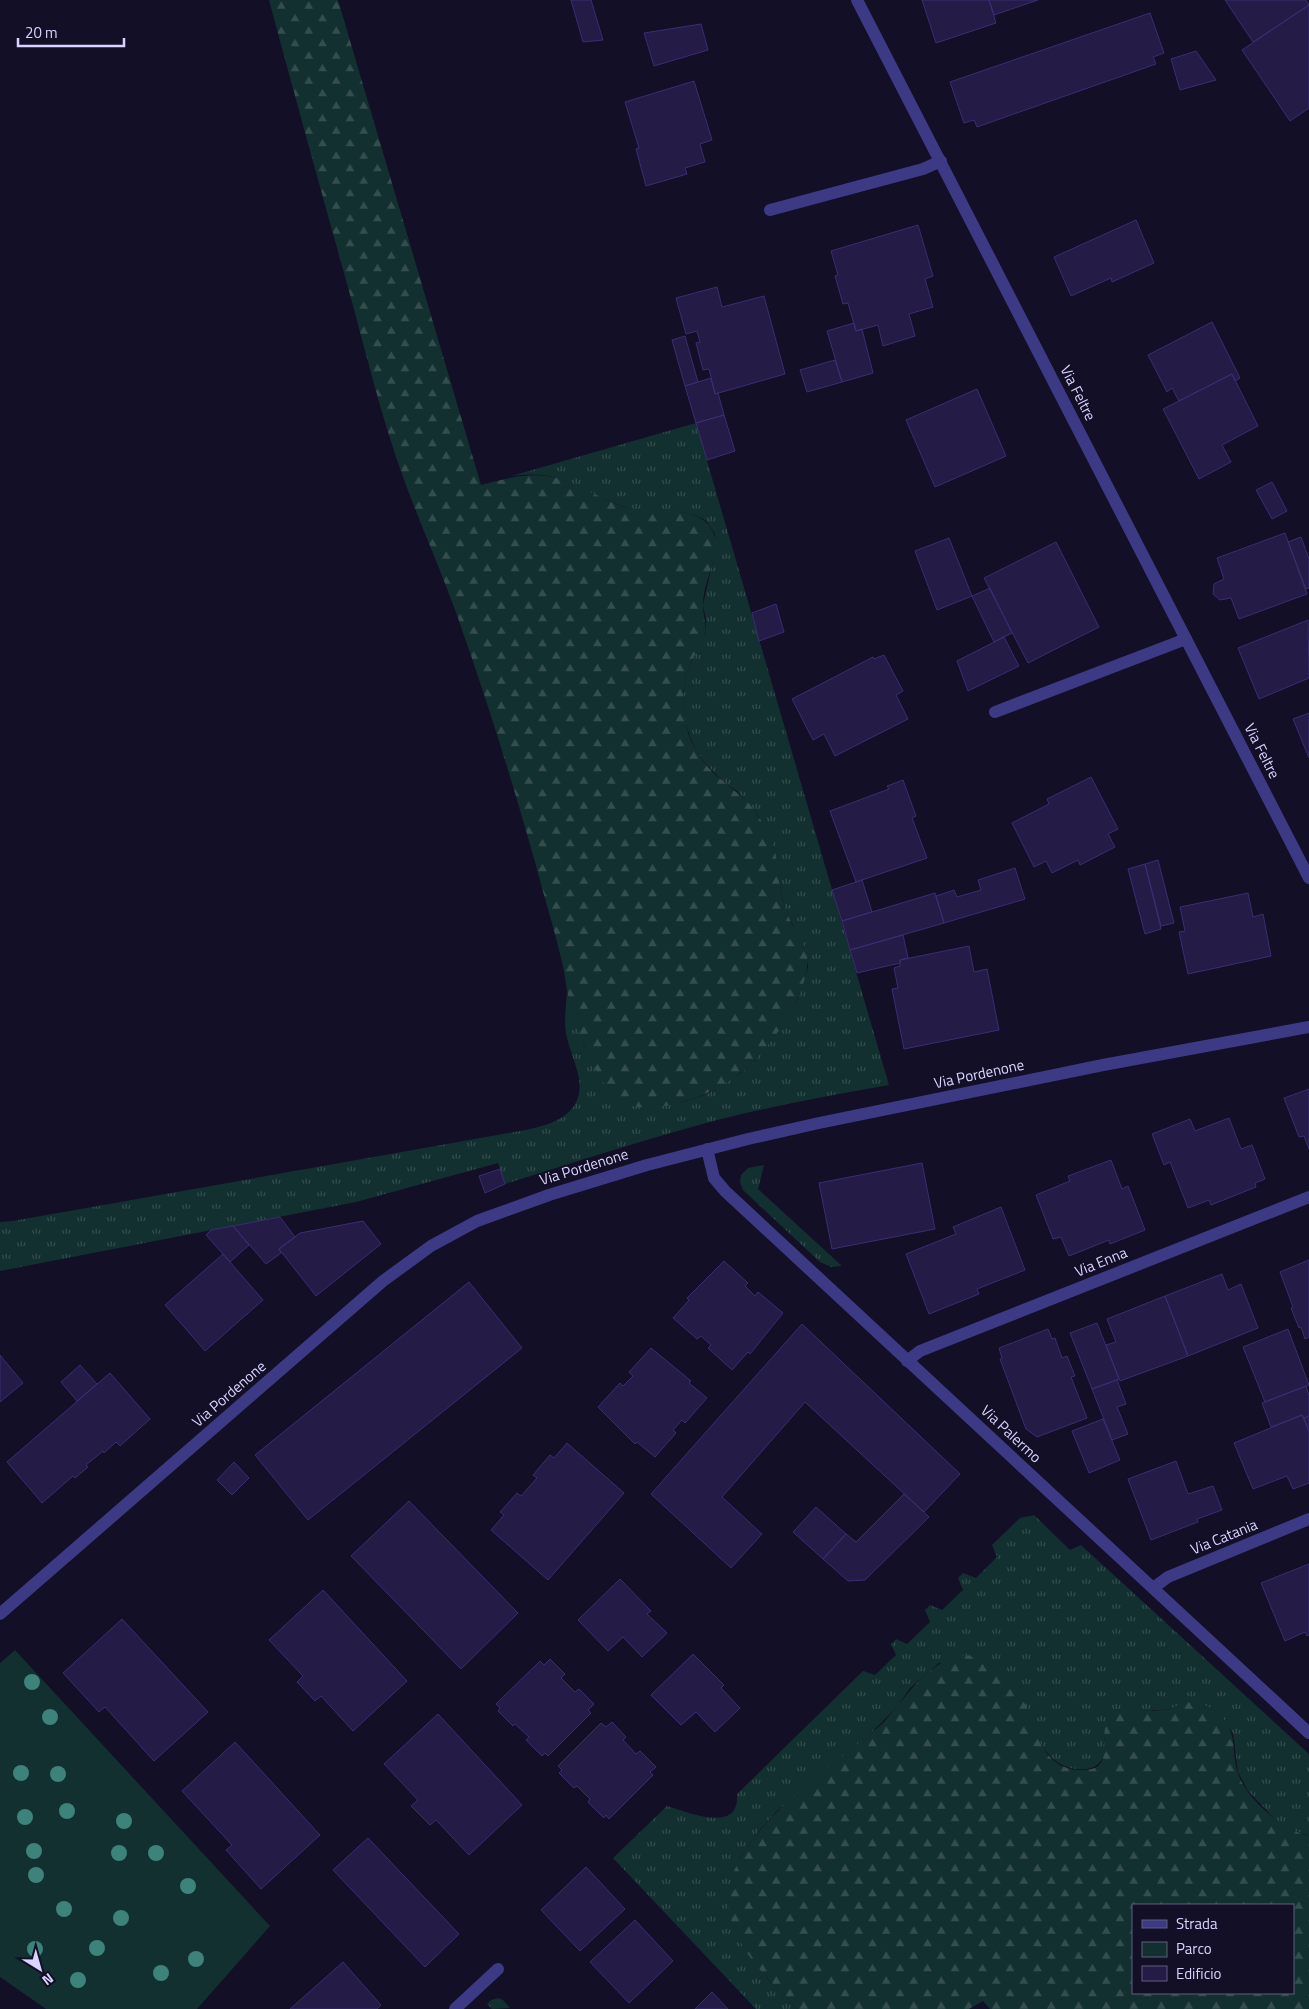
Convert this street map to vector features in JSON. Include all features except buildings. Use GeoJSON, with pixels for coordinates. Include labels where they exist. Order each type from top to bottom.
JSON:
{"type":"FeatureCollection","features":[{"type":"Feature","properties":{"kind":"street","name":"Via Feltre"},"geometry":{"type":"LineString","coordinates":[[857,0],[1309,878]]}},
{"type":"Feature","properties":{"kind":"street"},"geometry":{"type":"LineString","coordinates":[[770,210],[923,169],[940,162]]}},
{"type":"Feature","properties":{"kind":"street"},"geometry":{"type":"LineString","coordinates":[[995,712],[1186,639]]}},
{"type":"Feature","properties":{"kind":"street","name":"Via Pordenone"},"geometry":{"type":"LineString","coordinates":[[0,1614],[383,1281],[431,1246],[477,1221],[549,1194],[706,1149],[810,1125],[1032,1079],[1309,1027]]}},
{"type":"Feature","properties":{"kind":"street","name":"Via Palermo"},"geometry":{"type":"LineString","coordinates":[[706,1149],[714,1178],[720,1186],[1309,1733]]}},
{"type":"Feature","properties":{"kind":"street","name":"Via Enna"},"geometry":{"type":"LineString","coordinates":[[907,1360],[920,1351],[1309,1197]]}},
{"type":"Feature","properties":{"kind":"street","name":"Via Catania"},"geometry":{"type":"LineString","coordinates":[[1153,1588],[1168,1577],[1309,1520]]}},
{"type":"Feature","properties":{"kind":"street"},"geometry":{"type":"LineString","coordinates":[[455,2009],[498,1969]]}},
{"type":"Feature","properties":{"kind":"green space"},"geometry":{"type":"Polygon","coordinates":[[[269,0],[338,0],[481,485],[522,476],[534,475],[558,478],[624,507],[691,514],[709,525],[714,535],[716,546],[704,594],[704,636],[690,665],[685,681],[683,705],[687,729],[693,744],[706,764],[751,806],[768,833],[773,843],[785,906],[805,946],[807,964],[805,979],[791,1011],[762,1053],[735,1077],[697,1098],[671,1105],[646,1108],[624,1103],[604,1084],[580,1035],[570,1003],[563,966],[525,825],[493,721],[445,582],[410,495],[388,431],[269,0]]]}},
{"type":"Feature","properties":{"kind":"green space"},"geometry":{"type":"Polygon","coordinates":[[[696,423],[889,1085],[717,1120],[505,1184],[498,1163],[356,1202],[0,1271],[0,1222],[526,1130],[558,1120],[573,1107],[578,1098],[580,1087],[566,1034],[567,992],[584,1046],[596,1070],[609,1089],[661,1106],[684,1102],[707,1094],[741,1073],[755,1060],[784,1022],[797,1000],[808,967],[806,952],[785,909],[774,848],[765,827],[756,812],[737,791],[726,784],[705,763],[696,751],[685,723],[684,687],[687,672],[705,633],[706,620],[703,605],[714,556],[715,534],[703,519],[695,515],[632,509],[573,484],[545,476],[508,477],[696,423]]]}},
{"type":"Feature","properties":{"kind":"green space"},"geometry":{"type":"Polygon","coordinates":[[[764,1165],[758,1189],[842,1266],[831,1267],[820,1262],[743,1190],[740,1182],[741,1175],[748,1168],[764,1165]]]}},
{"type":"Feature","properties":{"kind":"green space"},"geometry":{"type":"Polygon","coordinates":[[[1034,1515],[1070,1550],[1081,1545],[1309,1754],[1309,1836],[1287,1828],[1275,1819],[1248,1791],[1238,1772],[1233,1733],[1220,1715],[1211,1708],[1191,1702],[1163,1711],[1152,1710],[1104,1737],[1105,1753],[1098,1764],[1089,1769],[1076,1769],[1063,1765],[1052,1758],[1036,1735],[1011,1685],[991,1666],[979,1662],[939,1663],[910,1688],[897,1707],[866,1738],[777,1811],[758,1832],[740,1858],[732,1882],[728,1903],[740,1941],[768,1979],[797,2009],[756,2009],[613,1858],[667,1806],[711,1818],[730,1814],[736,1807],[737,1794],[863,1671],[875,1675],[896,1655],[891,1644],[896,1639],[907,1644],[930,1622],[925,1610],[930,1605],[942,1610],[963,1590],[958,1578],[963,1573],[976,1578],[997,1557],[992,1545],[1020,1518],[1034,1515]]]}},
{"type":"Feature","properties":{"kind":"green space"},"geometry":{"type":"Polygon","coordinates":[[[15,1650],[270,1926],[197,2009],[46,2009],[0,1977],[0,1663],[15,1650]]]}},
{"type":"Feature","properties":{"kind":"green space"},"geometry":{"type":"Polygon","coordinates":[[[955,1656],[970,1656],[994,1668],[1014,1688],[1024,1702],[1037,1735],[1048,1755],[1067,1768],[1092,1769],[1099,1765],[1103,1759],[1106,1726],[1109,1719],[1121,1711],[1134,1709],[1163,1711],[1188,1702],[1195,1702],[1206,1705],[1219,1714],[1225,1720],[1232,1734],[1238,1773],[1249,1793],[1257,1803],[1277,1820],[1299,1833],[1309,1836],[1309,2009],[990,2009],[983,2001],[969,2009],[797,2009],[758,1967],[734,1930],[730,1917],[729,1888],[739,1860],[758,1833],[782,1807],[884,1722],[915,1684],[932,1669],[955,1656]]]}},
{"type":"Feature","properties":{"kind":"green space"},"geometry":{"type":"Polygon","coordinates":[[[498,1998],[503,2000],[510,2008],[492,2009],[487,2004],[491,2000],[498,1998]]]}}]}
